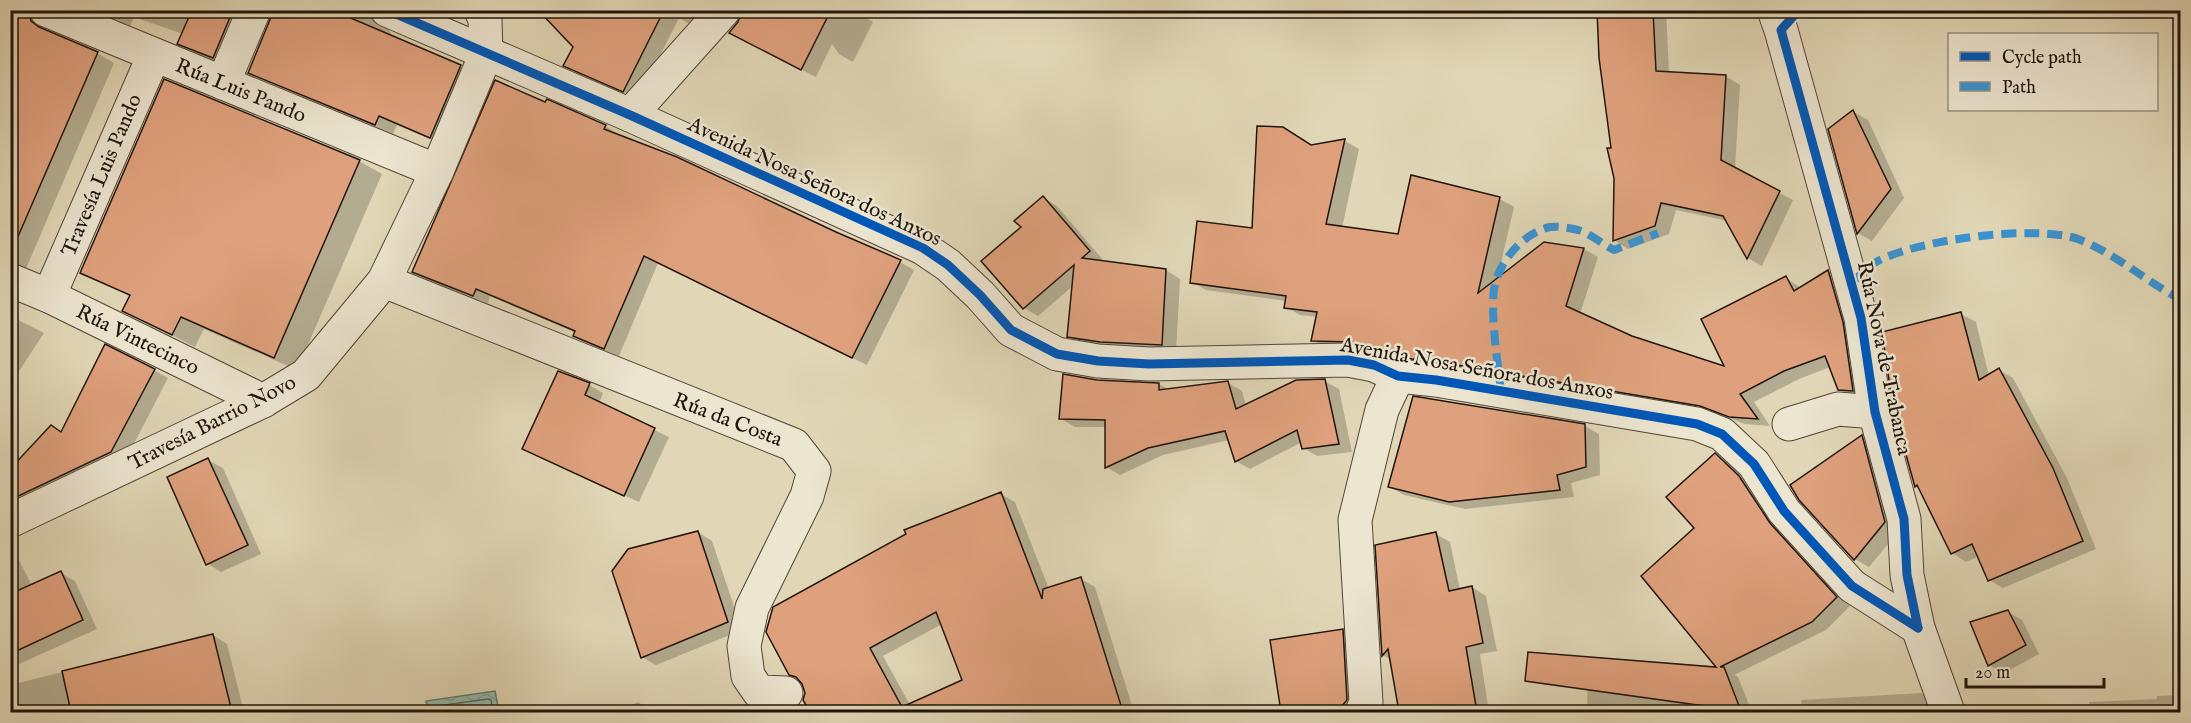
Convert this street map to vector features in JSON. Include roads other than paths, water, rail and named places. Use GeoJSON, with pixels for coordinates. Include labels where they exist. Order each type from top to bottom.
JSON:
{"type":"FeatureCollection","features":[{"type":"Feature","properties":{"kind":"street","name":"Rúa Luis Pando"},"geometry":{"type":"LineString","coordinates":[[46,10],[437,171]]}},
{"type":"Feature","properties":{"kind":"street"},"geometry":{"type":"LineString","coordinates":[[223,82],[254,10]]}},
{"type":"Feature","properties":{"kind":"street","name":"Avenida Nosa Señora dos Anxos"},"geometry":{"type":"LineString","coordinates":[[387,10],[630,115],[923,248],[948,265],[980,295],[1011,330],[1057,354],[1098,362],[1149,364],[1348,360],[1374,365],[1398,376],[1436,380],[1697,424],[1722,434],[1755,464],[1784,511],[1852,586],[1918,628]]}},
{"type":"Feature","properties":{"kind":"street"},"geometry":{"type":"LineString","coordinates":[[481,10],[485,20],[486,54]]}},
{"type":"Feature","properties":{"kind":"street"},"geometry":{"type":"LineString","coordinates":[[630,115],[724,10]]}},
{"type":"Feature","properties":{"kind":"street","name":"Rúa Nova de Trabanca"},"geometry":{"type":"LineString","coordinates":[[1785,17],[1861,318],[1875,412],[1904,519],[1907,575],[1918,628]]}},
{"type":"Feature","properties":{"kind":"street","name":"Travesía Barrio Novo"},"geometry":{"type":"LineString","coordinates":[[10,521],[263,401],[306,375],[384,281],[437,171],[486,54]]}},
{"type":"Feature","properties":{"kind":"street","name":"Travesía Luis Pando"},"geometry":{"type":"LineString","coordinates":[[49,296],[154,55]]}},
{"type":"Feature","properties":{"kind":"street","name":"Rúa Vintecinco"},"geometry":{"type":"LineString","coordinates":[[10,280],[49,296],[263,401]]}},
{"type":"Feature","properties":{"kind":"street","name":"Rúa da Costa"},"geometry":{"type":"LineString","coordinates":[[384,281],[794,445],[813,471],[807,496],[752,608],[744,646],[747,676],[759,692],[786,693]]}},
{"type":"Feature","properties":{"kind":"street"},"geometry":{"type":"LineString","coordinates":[[1362,712],[1366,702],[1355,520],[1382,410],[1398,376]]}},
{"type":"Feature","properties":{"kind":"street","name":"Rúa Nova de Trabanca"},"geometry":{"type":"LineString","coordinates":[[1789,424],[1838,409],[1875,412]]}},
{"type":"Feature","properties":{"kind":"street"},"geometry":{"type":"LineString","coordinates":[[1918,628],[1948,712]]}},
{"type":"Feature","properties":{"kind":"water"},"geometry":{"type":"Polygon","coordinates":[[[495,691],[499,712],[429,712],[426,701],[495,691]]]}}]}
